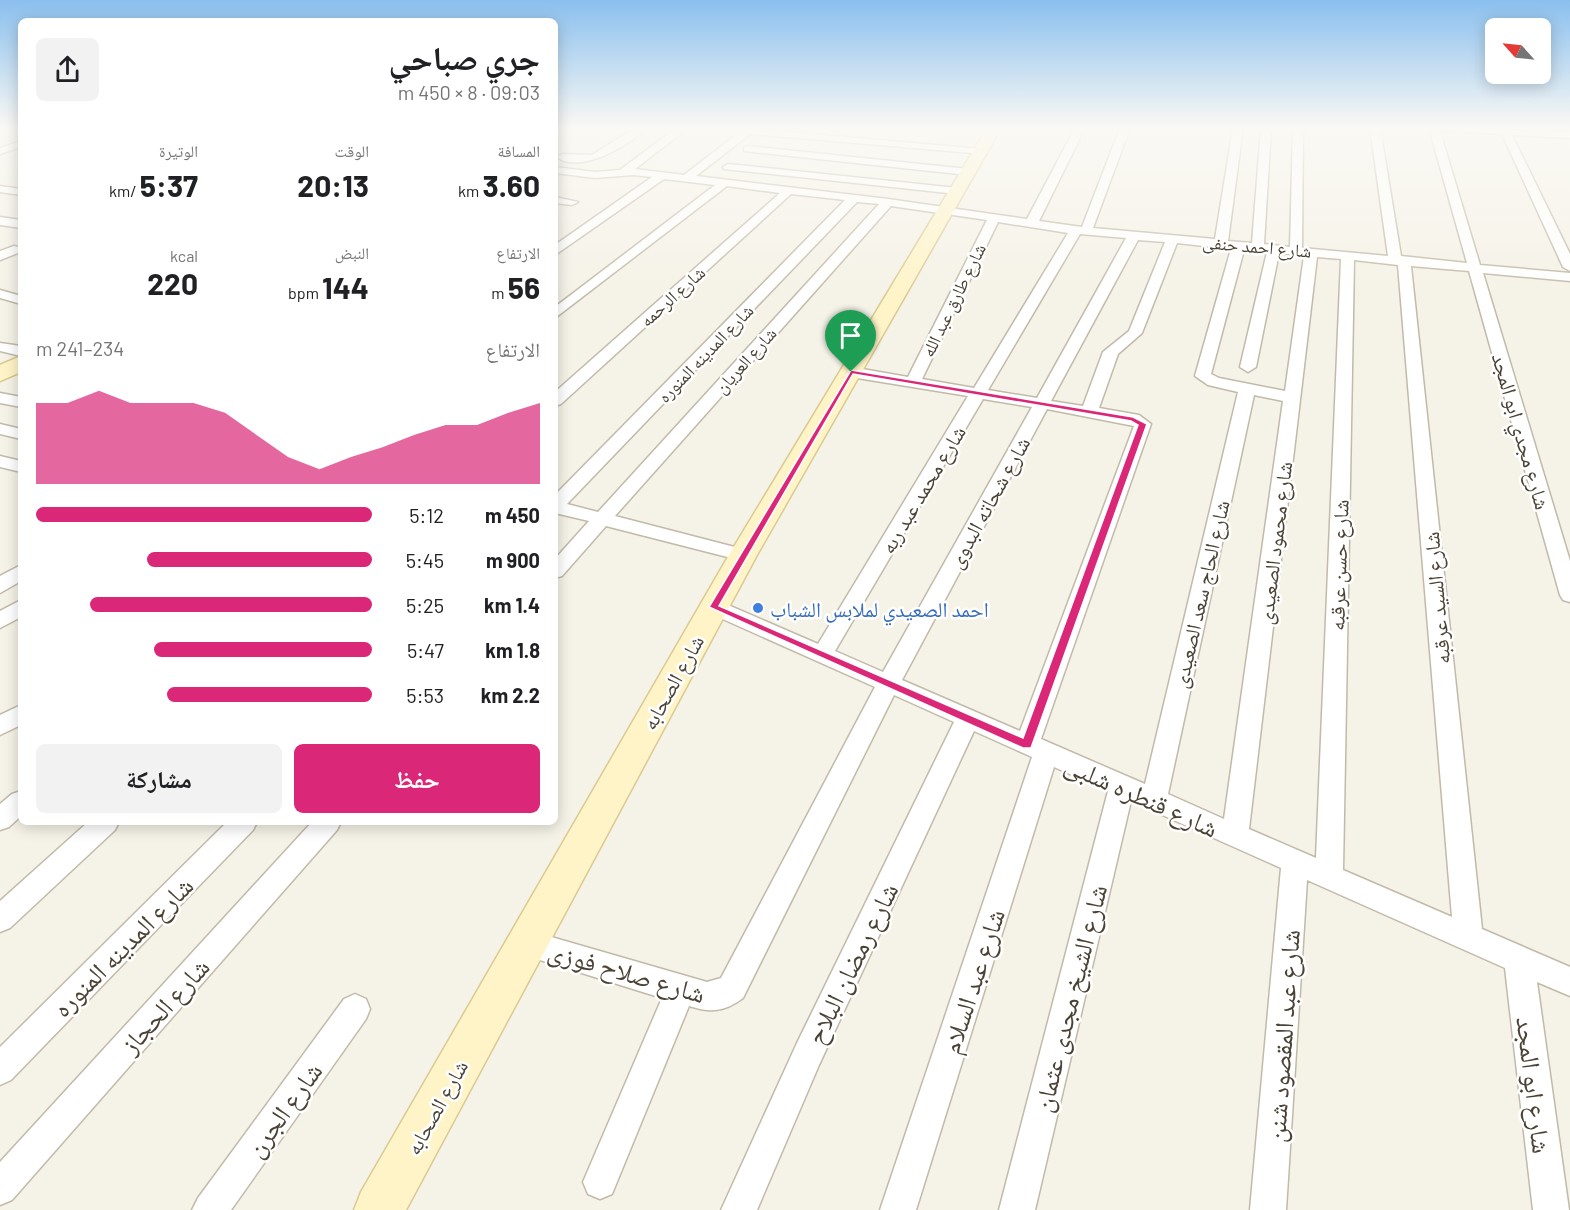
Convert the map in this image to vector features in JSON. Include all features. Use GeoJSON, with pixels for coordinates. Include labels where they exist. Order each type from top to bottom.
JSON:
{"type":"FeatureCollection","features":[{"type":"Feature","properties":{"kind":"street"},"geometry":{"type":"LineString","coordinates":[[558,248],[649,184]]}},
{"type":"Feature","properties":{"kind":"street"},"geometry":{"type":"LineString","coordinates":[[558,312],[716,184]]}},
{"type":"Feature","properties":{"kind":"street"},"geometry":{"type":"LineString","coordinates":[[731,184],[888,202],[934,184]]}},
{"type":"Feature","properties":{"kind":"street","name":"شارع الصحابه"},"geometry":{"type":"LineString","coordinates":[[378,1210],[742,555],[961,184]]}},
{"type":"Feature","properties":{"kind":"street","name":"شارع احمد حنفى"},"geometry":{"type":"LineString","coordinates":[[976,184],[994,218],[1031,224],[1134,236],[1348,254],[1570,277]]}},
{"type":"Feature","properties":{"kind":"street"},"geometry":{"type":"LineString","coordinates":[[1031,224],[1051,184]]}},
{"type":"Feature","properties":{"kind":"street","name":"شارع محمد عبد ربه"},"geometry":{"type":"LineString","coordinates":[[822,655],[1081,230],[1101,184]]}},
{"type":"Feature","properties":{"kind":"street"},"geometry":{"type":"LineString","coordinates":[[1221,243],[1230,184]]}},
{"type":"Feature","properties":{"kind":"street"},"geometry":{"type":"LineString","coordinates":[[1258,246],[1262,184]]}},
{"type":"Feature","properties":{"kind":"street","name":"شارع محمود الصعيدى"},"geometry":{"type":"LineString","coordinates":[[1235,836],[1293,398],[1303,250],[1300,184]]}},
{"type":"Feature","properties":{"kind":"street","name":"شارع السيد عرقبه"},"geometry":{"type":"LineString","coordinates":[[1385,184],[1399,259],[1468,938]]}},
{"type":"Feature","properties":{"kind":"street","name":"شارع مجدي ابو المجد"},"geometry":{"type":"LineString","coordinates":[[1450,184],[1570,596]]}},
{"type":"Feature","properties":{"kind":"street"},"geometry":{"type":"LineString","coordinates":[[1531,184],[1570,267]]}},
{"type":"Feature","properties":{"kind":"street"},"geometry":{"type":"LineString","coordinates":[[0,189],[18,192]]}},
{"type":"Feature","properties":{"kind":"street","name":"شارع الرحمه"},"geometry":{"type":"LineString","coordinates":[[558,398],[788,191]]}},
{"type":"Feature","properties":{"kind":"street","name":"شارع المدينه المنوره"},"geometry":{"type":"LineString","coordinates":[[558,504],[854,198]]}},
{"type":"Feature","properties":{"kind":"street"},"geometry":{"type":"LineString","coordinates":[[558,200],[572,202]]}},
{"type":"Feature","properties":{"kind":"street","name":"شارع العريان"},"geometry":{"type":"LineString","coordinates":[[602,519],[888,202]]}},
{"type":"Feature","properties":{"kind":"street","name":"شارع طارق عبد الله"},"geometry":{"type":"LineString","coordinates":[[913,382],[994,218]]}},
{"type":"Feature","properties":{"kind":"street"},"geometry":{"type":"LineString","coordinates":[[0,221],[18,224]]}},
{"type":"Feature","properties":{"kind":"street","name":"شارع شحاته البدوى"},"geometry":{"type":"LineString","coordinates":[[727,993],[735,982],[888,684],[1134,236]]}},
{"type":"Feature","properties":{"kind":"street"},"geometry":{"type":"LineString","coordinates":[[851,372],[1089,412],[1111,352],[1135,333],[1172,239]]}},
{"type":"Feature","properties":{"kind":"street"},"geometry":{"type":"LineString","coordinates":[[1239,244],[1202,374],[1210,381],[1293,398]]}},
{"type":"Feature","properties":{"kind":"street"},"geometry":{"type":"LineString","coordinates":[[1248,367],[1274,248]]}},
{"type":"Feature","properties":{"kind":"street"},"geometry":{"type":"LineString","coordinates":[[0,256],[14,250]]}},
{"type":"Feature","properties":{"kind":"street","name":"شارع حسن عرقبه"},"geometry":{"type":"LineString","coordinates":[[1329,877],[1348,254]]}},
{"type":"Feature","properties":{"kind":"street"},"geometry":{"type":"LineString","coordinates":[[0,294],[18,299]]}},
{"type":"Feature","properties":{"kind":"street"},"geometry":{"type":"LineString","coordinates":[[0,347],[18,350]]}},
{"type":"Feature","properties":{"kind":"street"},"geometry":{"type":"LineString","coordinates":[[0,374],[18,365]]}},
{"type":"Feature","properties":{"kind":"street"},"geometry":{"type":"LineString","coordinates":[[687,372],[727,380]]}},
{"type":"Feature","properties":{"kind":"street","name":"شارع الحاج سعد الصعيدى"},"geometry":{"type":"LineString","coordinates":[[1154,800],[1246,389]]}},
{"type":"Feature","properties":{"kind":"street"},"geometry":{"type":"LineString","coordinates":[[0,398],[18,401]]}},
{"type":"Feature","properties":{"kind":"street","name":"شارع عبد السلام"},"geometry":{"type":"LineString","coordinates":[[898,1210],[1036,749],[1143,424],[1089,412]]}},
{"type":"Feature","properties":{"kind":"street"},"geometry":{"type":"LineString","coordinates":[[0,429],[18,433]]}},
{"type":"Feature","properties":{"kind":"street"},"geometry":{"type":"LineString","coordinates":[[0,461],[18,466]]}},
{"type":"Feature","properties":{"kind":"street"},"geometry":{"type":"LineString","coordinates":[[558,508],[742,555]]}},
{"type":"Feature","properties":{"kind":"street"},"geometry":{"type":"LineString","coordinates":[[558,568],[602,519]]}},
{"type":"Feature","properties":{"kind":"street"},"geometry":{"type":"LineString","coordinates":[[0,586],[18,574]]}},
{"type":"Feature","properties":{"kind":"street","name":"شارع قنطره شلبى"},"geometry":{"type":"LineString","coordinates":[[714,607],[1570,982]]}},
{"type":"Feature","properties":{"kind":"street"},"geometry":{"type":"LineString","coordinates":[[0,621],[18,609]]}},
{"type":"Feature","properties":{"kind":"street"},"geometry":{"type":"LineString","coordinates":[[0,726],[18,716]]}},
{"type":"Feature","properties":{"kind":"street","name":"شارع رمضان البلاح"},"geometry":{"type":"LineString","coordinates":[[739,1210],[808,1054],[968,719]]}},
{"type":"Feature","properties":{"kind":"street","name":"شارع الشيخ مجدى عثمان"},"geometry":{"type":"LineString","coordinates":[[1017,1210],[1122,786]]}},
{"type":"Feature","properties":{"kind":"street"},"geometry":{"type":"LineString","coordinates":[[0,819],[18,804]]}},
{"type":"Feature","properties":{"kind":"street"},"geometry":{"type":"LineString","coordinates":[[0,919],[103,825]]}},
{"type":"Feature","properties":{"kind":"street","name":"شارع المدينه المنوره"},"geometry":{"type":"LineString","coordinates":[[0,1069],[241,825]]}},
{"type":"Feature","properties":{"kind":"street","name":"شارع الحجاز"},"geometry":{"type":"LineString","coordinates":[[0,1188],[325,825]]}},
{"type":"Feature","properties":{"kind":"street","name":"شارع عبد المقصود شنن"},"geometry":{"type":"LineString","coordinates":[[1268,1210],[1295,862]]}},
{"type":"Feature","properties":{"kind":"street","name":"شارع صلاح فوزى"},"geometry":{"type":"LineString","coordinates":[[527,943],[707,997],[727,993]]}},
{"type":"Feature","properties":{"kind":"street","name":"شارع ابو المجد"},"geometry":{"type":"LineString","coordinates":[[1519,960],[1551,1210]]}},
{"type":"Feature","properties":{"kind":"street"},"geometry":{"type":"LineString","coordinates":[[600,1182],[681,989]]}},
{"type":"Feature","properties":{"kind":"street","name":"شارع الجرن"},"geometry":{"type":"LineString","coordinates":[[210,1210],[355,1009]]}},
{"type":"Feature","properties":{"kind":"place","name":"احمد الصعيدي لملابس الشباب"},"geometry":{"type":"Point","coordinates":[758,608]}},
{"type":"Feature","properties":{"kind":"route"},"geometry":{"type":"LineString","coordinates":[[851,372],[1133,419],[1143,424],[1027,744],[714,607],[742,555],[851,372]]}}]}
